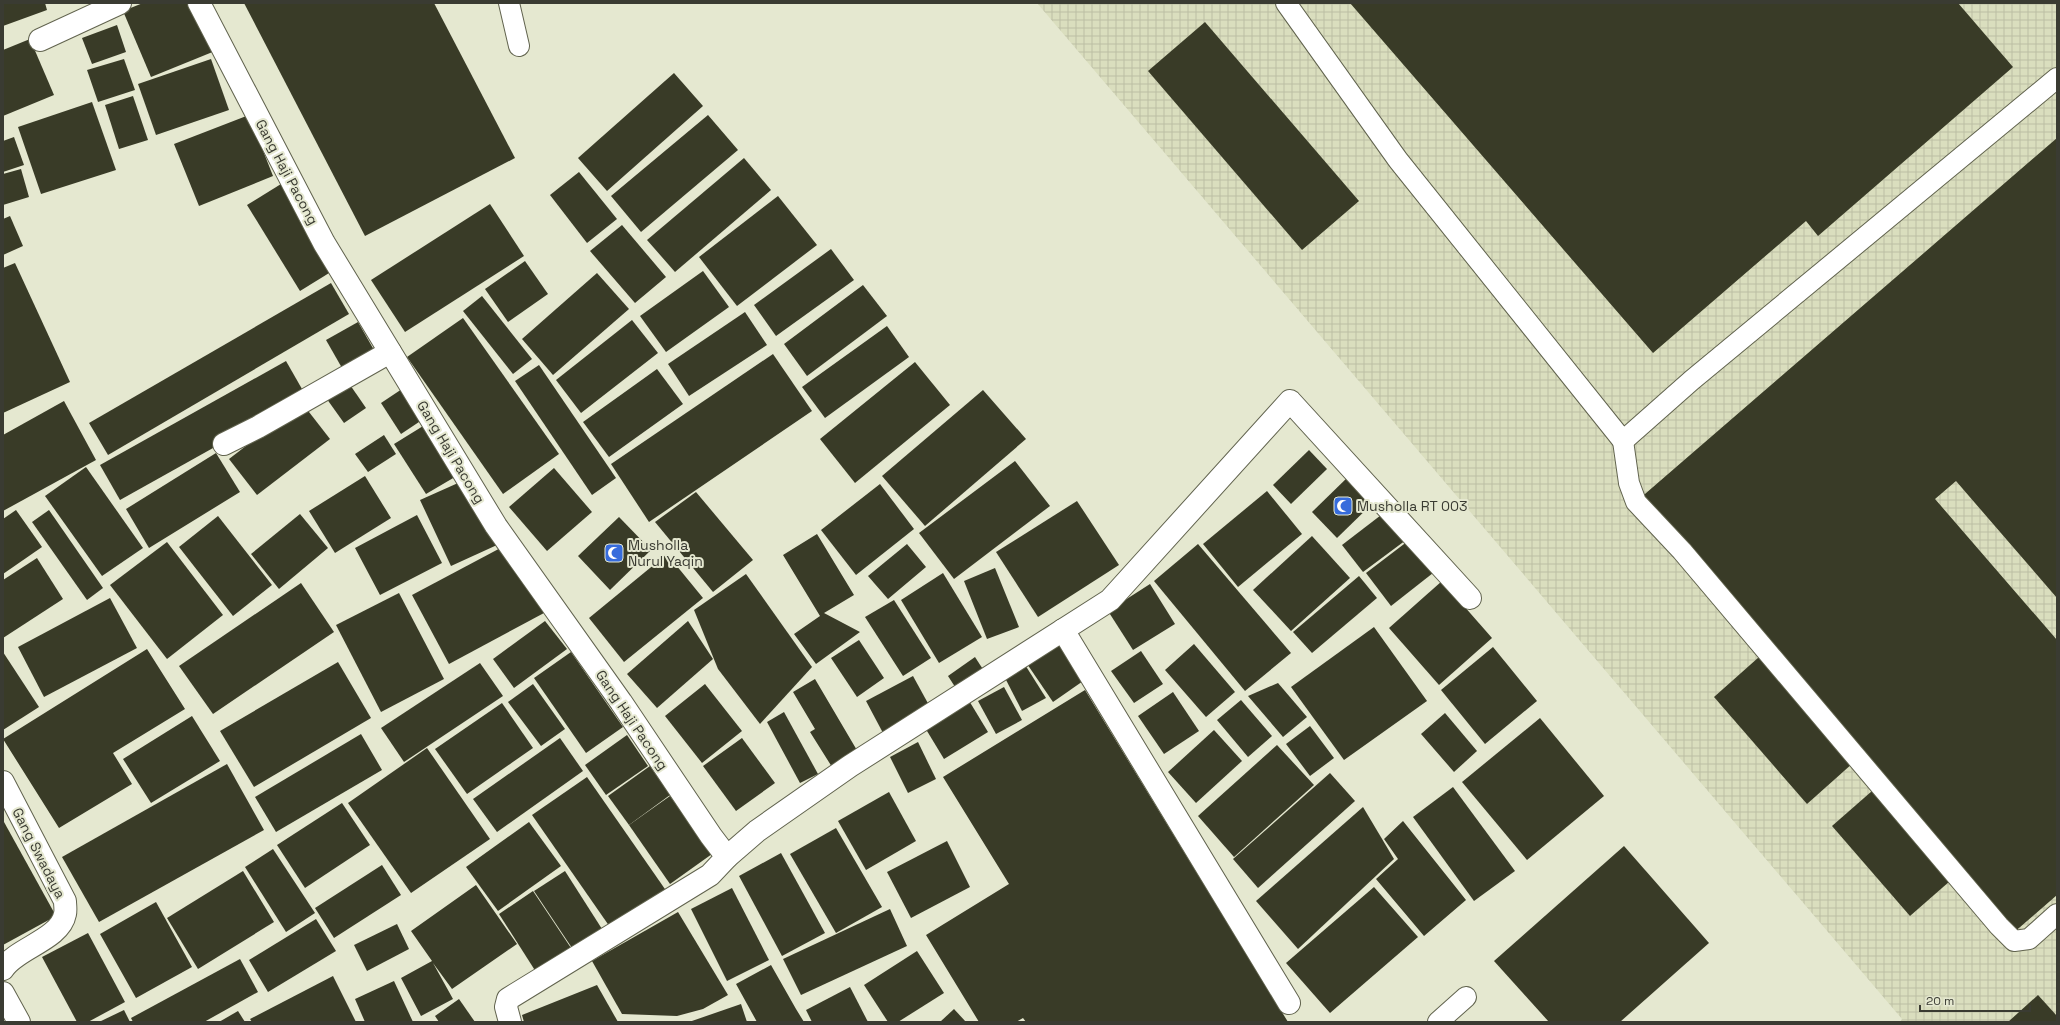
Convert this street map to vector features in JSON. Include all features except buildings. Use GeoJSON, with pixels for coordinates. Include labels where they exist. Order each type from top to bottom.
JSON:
{"type":"FeatureCollection","features":[{"type":"Feature","properties":{"kind":"street"},"geometry":{"type":"LineString","coordinates":[[40,40],[120,3]]}},
{"type":"Feature","properties":{"kind":"street","name":"Gang Haji Pacong"},"geometry":{"type":"LineString","coordinates":[[199,3],[324,243],[496,526],[621,702],[711,836],[727,857]]}},
{"type":"Feature","properties":{"kind":"street"},"geometry":{"type":"LineString","coordinates":[[224,444],[258,428],[390,352]]}},
{"type":"Feature","properties":{"kind":"street"},"geometry":{"type":"LineString","coordinates":[[510,1022],[506,1008],[508,999],[710,875],[727,857],[758,831],[850,766],[1110,600],[1290,401],[1470,598]]}},
{"type":"Feature","properties":{"kind":"street"},"geometry":{"type":"LineString","coordinates":[[1063,630],[1289,1003]]}},
{"type":"Feature","properties":{"kind":"street","name":"Gang Swadaya"},"geometry":{"type":"LineString","coordinates":[[3,782],[65,901],[65,914],[50,935],[8,961],[3,969]]}},
{"type":"Feature","properties":{"kind":"street"},"geometry":{"type":"LineString","coordinates":[[3,993],[19,1022]]}},
{"type":"Feature","properties":{"kind":"lane"},"geometry":{"type":"LineString","coordinates":[[509,3],[519,46]]}},
{"type":"Feature","properties":{"kind":"lane"},"geometry":{"type":"LineString","coordinates":[[1286,3],[1398,160],[1623,441],[1630,483],[1636,502],[1682,551],[1999,926],[2014,941],[2024,941],[2029,939],[2057,914]]}},
{"type":"Feature","properties":{"kind":"lane"},"geometry":{"type":"LineString","coordinates":[[1623,441],[1692,380],[2057,78]]}},
{"type":"Feature","properties":{"kind":"lane"},"geometry":{"type":"LineString","coordinates":[[1438,1022],[1466,997]]}},
{"type":"Feature","properties":{"kind":"shaded area"},"geometry":{"type":"Polygon","coordinates":[[[1037,3],[2057,3],[2057,1022],[1900,1022],[1902,1019],[1037,3]]]}},
{"type":"Feature","properties":{"kind":"place","name":"Musholla RT 003"},"geometry":{"type":"Point","coordinates":[1343,506]}},
{"type":"Feature","properties":{"kind":"place","name":"Musholla Nurul Yaqin"},"geometry":{"type":"Point","coordinates":[614,553]}}]}
